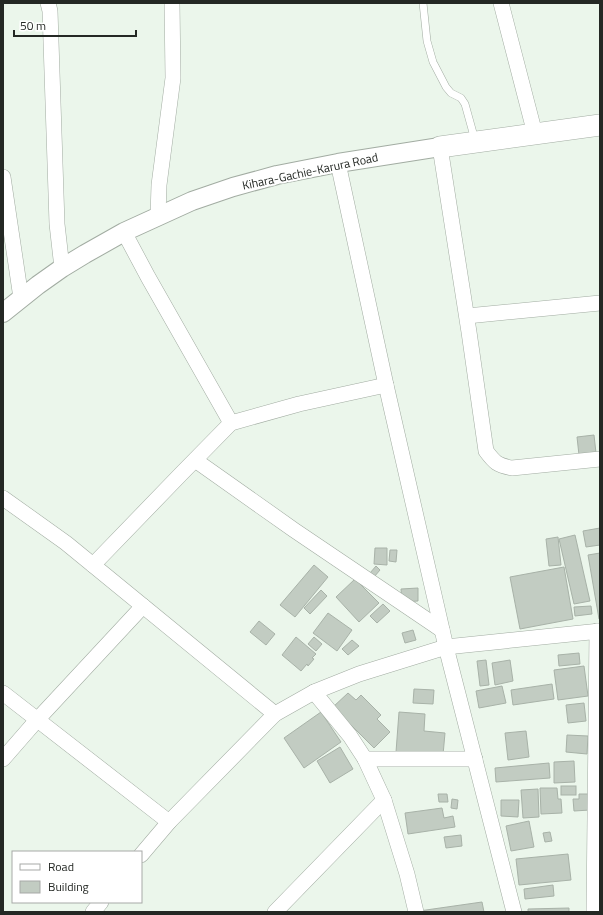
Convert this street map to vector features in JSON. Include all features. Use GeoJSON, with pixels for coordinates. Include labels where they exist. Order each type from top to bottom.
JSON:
{"type":"FeatureCollection","features":[{"type":"Feature","properties":{"kind":"main road","name":"Kihara-Gachie-Karura Road"},"geometry":{"type":"LineString","coordinates":[[440,147],[600,125]]}},
{"type":"Feature","properties":{"kind":"street"},"geometry":{"type":"LineString","coordinates":[[48,3],[50,11],[57,224],[62,268]]}},
{"type":"Feature","properties":{"kind":"street"},"geometry":{"type":"LineString","coordinates":[[158,216],[159,185],[173,78],[172,3]]}},
{"type":"Feature","properties":{"kind":"street"},"geometry":{"type":"LineString","coordinates":[[501,3],[536,134]]}},
{"type":"Feature","properties":{"kind":"street"},"geometry":{"type":"LineString","coordinates":[[440,147],[467,316],[486,451],[494,461],[500,465],[512,468],[600,459]]}},
{"type":"Feature","properties":{"kind":"street","name":"Kihara-Gachie-Karura Road"},"geometry":{"type":"LineString","coordinates":[[3,312],[62,268],[124,232],[192,201],[233,187],[277,175],[338,163],[440,147]]}},
{"type":"Feature","properties":{"kind":"street"},"geometry":{"type":"LineString","coordinates":[[338,163],[386,385],[442,630],[514,912]]}},
{"type":"Feature","properties":{"kind":"street"},"geometry":{"type":"LineString","coordinates":[[3,177],[21,298]]}},
{"type":"Feature","properties":{"kind":"street"},"geometry":{"type":"LineString","coordinates":[[124,232],[231,423]]}},
{"type":"Feature","properties":{"kind":"street"},"geometry":{"type":"LineString","coordinates":[[467,316],[600,303]]}},
{"type":"Feature","properties":{"kind":"street"},"geometry":{"type":"LineString","coordinates":[[93,565],[231,423],[299,404],[386,385]]}},
{"type":"Feature","properties":{"kind":"street"},"geometry":{"type":"LineString","coordinates":[[195,460],[294,530],[442,630]]}},
{"type":"Feature","properties":{"kind":"street"},"geometry":{"type":"LineString","coordinates":[[3,498],[66,543],[275,714]]}},
{"type":"Feature","properties":{"kind":"street"},"geometry":{"type":"LineString","coordinates":[[3,758],[143,606]]}},
{"type":"Feature","properties":{"kind":"street"},"geometry":{"type":"LineString","coordinates":[[142,854],[169,822],[275,714],[314,692],[359,674],[446,647],[598,631],[594,912]]}},
{"type":"Feature","properties":{"kind":"street"},"geometry":{"type":"LineString","coordinates":[[314,692],[350,736],[365,759],[384,800],[408,874],[416,912]]}},
{"type":"Feature","properties":{"kind":"street"},"geometry":{"type":"LineString","coordinates":[[3,693],[169,822]]}},
{"type":"Feature","properties":{"kind":"street"},"geometry":{"type":"LineString","coordinates":[[365,759],[475,759]]}},
{"type":"Feature","properties":{"kind":"street"},"geometry":{"type":"LineString","coordinates":[[274,912],[384,800]]}},
{"type":"Feature","properties":{"kind":"street"},"geometry":{"type":"LineString","coordinates":[[93,912],[100,903]]}},
{"type":"Feature","properties":{"kind":"lane"},"geometry":{"type":"LineString","coordinates":[[423,3],[427,41],[433,62],[446,87],[461,98],[465,104],[476,142]]}},
{"type":"Feature","properties":{"kind":"building"},"geometry":{"type":"Polygon","coordinates":[[[594,435],[596,453],[579,455],[577,437],[594,435]]]}},
{"type":"Feature","properties":{"kind":"building"},"geometry":{"type":"Polygon","coordinates":[[[600,528],[600,545],[586,547],[583,531],[600,528]]]}},
{"type":"Feature","properties":{"kind":"building"},"geometry":{"type":"Polygon","coordinates":[[[575,535],[590,601],[574,604],[559,539],[575,535]]]}},
{"type":"Feature","properties":{"kind":"building"},"geometry":{"type":"Polygon","coordinates":[[[558,537],[561,565],[549,566],[546,539],[558,537]]]}},
{"type":"Feature","properties":{"kind":"building"},"geometry":{"type":"Polygon","coordinates":[[[375,548],[387,548],[387,565],[374,564],[375,548]]]}},
{"type":"Feature","properties":{"kind":"building"},"geometry":{"type":"Polygon","coordinates":[[[390,550],[397,550],[396,562],[389,561],[390,550]]]}},
{"type":"Feature","properties":{"kind":"building"},"geometry":{"type":"Polygon","coordinates":[[[600,553],[600,619],[599,619],[588,555],[600,553]]]}},
{"type":"Feature","properties":{"kind":"building"},"geometry":{"type":"Polygon","coordinates":[[[314,565],[328,577],[295,617],[280,605],[314,565]]]}},
{"type":"Feature","properties":{"kind":"building"},"geometry":{"type":"Polygon","coordinates":[[[376,566],[380,570],[374,577],[370,573],[376,566]]]}},
{"type":"Feature","properties":{"kind":"building"},"geometry":{"type":"Polygon","coordinates":[[[564,567],[573,619],[520,629],[510,577],[564,567]]]}},
{"type":"Feature","properties":{"kind":"building"},"geometry":{"type":"Polygon","coordinates":[[[355,579],[379,603],[359,622],[336,597],[355,579]]]}},
{"type":"Feature","properties":{"kind":"building"},"geometry":{"type":"Polygon","coordinates":[[[418,588],[418,601],[402,602],[401,589],[418,588]]]}},
{"type":"Feature","properties":{"kind":"building"},"geometry":{"type":"Polygon","coordinates":[[[321,590],[327,596],[310,614],[304,608],[321,590]]]}},
{"type":"Feature","properties":{"kind":"building"},"geometry":{"type":"Polygon","coordinates":[[[383,604],[390,611],[377,623],[370,616],[383,604]]]}},
{"type":"Feature","properties":{"kind":"building"},"geometry":{"type":"Polygon","coordinates":[[[591,606],[592,614],[575,616],[574,607],[591,606]]]}},
{"type":"Feature","properties":{"kind":"building"},"geometry":{"type":"Polygon","coordinates":[[[328,613],[352,630],[337,651],[313,633],[328,613]]]}},
{"type":"Feature","properties":{"kind":"building"},"geometry":{"type":"Polygon","coordinates":[[[259,621],[275,634],[266,645],[250,632],[259,621]]]}},
{"type":"Feature","properties":{"kind":"building"},"geometry":{"type":"Polygon","coordinates":[[[413,630],[416,640],[405,643],[402,633],[413,630]]]}},
{"type":"Feature","properties":{"kind":"building"},"geometry":{"type":"Polygon","coordinates":[[[296,637],[316,654],[308,666],[307,664],[301,671],[282,655],[296,637]]]}},
{"type":"Feature","properties":{"kind":"building"},"geometry":{"type":"Polygon","coordinates":[[[314,637],[322,644],[316,651],[308,644],[314,637]]]}},
{"type":"Feature","properties":{"kind":"building"},"geometry":{"type":"Polygon","coordinates":[[[352,640],[359,646],[348,655],[342,649],[352,640]]]}},
{"type":"Feature","properties":{"kind":"building"},"geometry":{"type":"Polygon","coordinates":[[[579,653],[580,664],[559,666],[558,655],[579,653]]]}},
{"type":"Feature","properties":{"kind":"building"},"geometry":{"type":"Polygon","coordinates":[[[486,660],[489,685],[480,686],[477,661],[486,660]]]}},
{"type":"Feature","properties":{"kind":"building"},"geometry":{"type":"Polygon","coordinates":[[[510,660],[513,681],[495,685],[492,663],[510,660]]]}},
{"type":"Feature","properties":{"kind":"building"},"geometry":{"type":"Polygon","coordinates":[[[584,666],[588,696],[558,700],[554,670],[584,666]]]}},
{"type":"Feature","properties":{"kind":"building"},"geometry":{"type":"Polygon","coordinates":[[[552,684],[554,699],[513,705],[511,690],[552,684]]]}},
{"type":"Feature","properties":{"kind":"building"},"geometry":{"type":"Polygon","coordinates":[[[502,686],[506,703],[479,708],[476,691],[502,686]]]}},
{"type":"Feature","properties":{"kind":"building"},"geometry":{"type":"Polygon","coordinates":[[[414,689],[434,690],[433,704],[413,703],[414,689]]]}},
{"type":"Feature","properties":{"kind":"building"},"geometry":{"type":"Polygon","coordinates":[[[348,693],[356,700],[361,695],[381,715],[377,719],[390,732],[374,748],[333,707],[348,693]]]}},
{"type":"Feature","properties":{"kind":"building"},"geometry":{"type":"Polygon","coordinates":[[[584,703],[586,721],[568,723],[566,705],[584,703]]]}},
{"type":"Feature","properties":{"kind":"building"},"geometry":{"type":"Polygon","coordinates":[[[321,712],[341,742],[304,768],[284,738],[321,712]]]}},
{"type":"Feature","properties":{"kind":"building"},"geometry":{"type":"Polygon","coordinates":[[[399,712],[425,714],[424,731],[445,733],[443,755],[396,752],[399,712]]]}},
{"type":"Feature","properties":{"kind":"building"},"geometry":{"type":"Polygon","coordinates":[[[526,731],[529,757],[508,760],[505,733],[526,731]]]}},
{"type":"Feature","properties":{"kind":"building"},"geometry":{"type":"Polygon","coordinates":[[[567,735],[588,736],[587,754],[566,752],[567,735]]]}},
{"type":"Feature","properties":{"kind":"building"},"geometry":{"type":"Polygon","coordinates":[[[340,747],[353,769],[330,783],[317,761],[340,747]]]}},
{"type":"Feature","properties":{"kind":"building"},"geometry":{"type":"Polygon","coordinates":[[[574,761],[575,782],[554,783],[554,762],[574,761]]]}},
{"type":"Feature","properties":{"kind":"building"},"geometry":{"type":"Polygon","coordinates":[[[549,763],[550,778],[496,782],[495,768],[549,763]]]}},
{"type":"Feature","properties":{"kind":"building"},"geometry":{"type":"Polygon","coordinates":[[[561,786],[576,786],[576,795],[561,795],[561,786]]]}},
{"type":"Feature","properties":{"kind":"building"},"geometry":{"type":"Polygon","coordinates":[[[540,788],[557,788],[558,799],[561,799],[562,813],[541,814],[540,788]]]}},
{"type":"Feature","properties":{"kind":"building"},"geometry":{"type":"Polygon","coordinates":[[[538,789],[539,817],[523,818],[521,790],[538,789]]]}},
{"type":"Feature","properties":{"kind":"building"},"geometry":{"type":"Polygon","coordinates":[[[438,794],[447,794],[448,802],[439,802],[438,794]]]}},
{"type":"Feature","properties":{"kind":"building"},"geometry":{"type":"Polygon","coordinates":[[[579,794],[589,794],[590,810],[574,811],[573,799],[579,799],[579,794]]]}},
{"type":"Feature","properties":{"kind":"building"},"geometry":{"type":"Polygon","coordinates":[[[452,799],[458,800],[457,809],[451,808],[452,799]]]}},
{"type":"Feature","properties":{"kind":"building"},"geometry":{"type":"Polygon","coordinates":[[[501,800],[519,800],[518,817],[501,816],[501,800]]]}},
{"type":"Feature","properties":{"kind":"building"},"geometry":{"type":"Polygon","coordinates":[[[442,808],[444,818],[453,816],[455,827],[408,834],[405,813],[442,808]]]}},
{"type":"Feature","properties":{"kind":"building"},"geometry":{"type":"Polygon","coordinates":[[[529,821],[534,847],[511,851],[506,826],[529,821]]]}},
{"type":"Feature","properties":{"kind":"building"},"geometry":{"type":"Polygon","coordinates":[[[550,832],[552,841],[545,842],[543,833],[550,832]]]}},
{"type":"Feature","properties":{"kind":"building"},"geometry":{"type":"Polygon","coordinates":[[[461,835],[462,846],[446,848],[444,837],[461,835]]]}},
{"type":"Feature","properties":{"kind":"building"},"geometry":{"type":"Polygon","coordinates":[[[568,854],[571,880],[519,885],[516,859],[568,854]]]}},
{"type":"Feature","properties":{"kind":"building"},"geometry":{"type":"Polygon","coordinates":[[[553,885],[554,896],[525,899],[524,889],[553,885]]]}},
{"type":"Feature","properties":{"kind":"building"},"geometry":{"type":"Polygon","coordinates":[[[482,902],[484,912],[419,912],[419,911],[482,902]]]}},
{"type":"Feature","properties":{"kind":"building"},"geometry":{"type":"Polygon","coordinates":[[[569,908],[569,912],[528,912],[528,909],[569,908]]]}}]}
